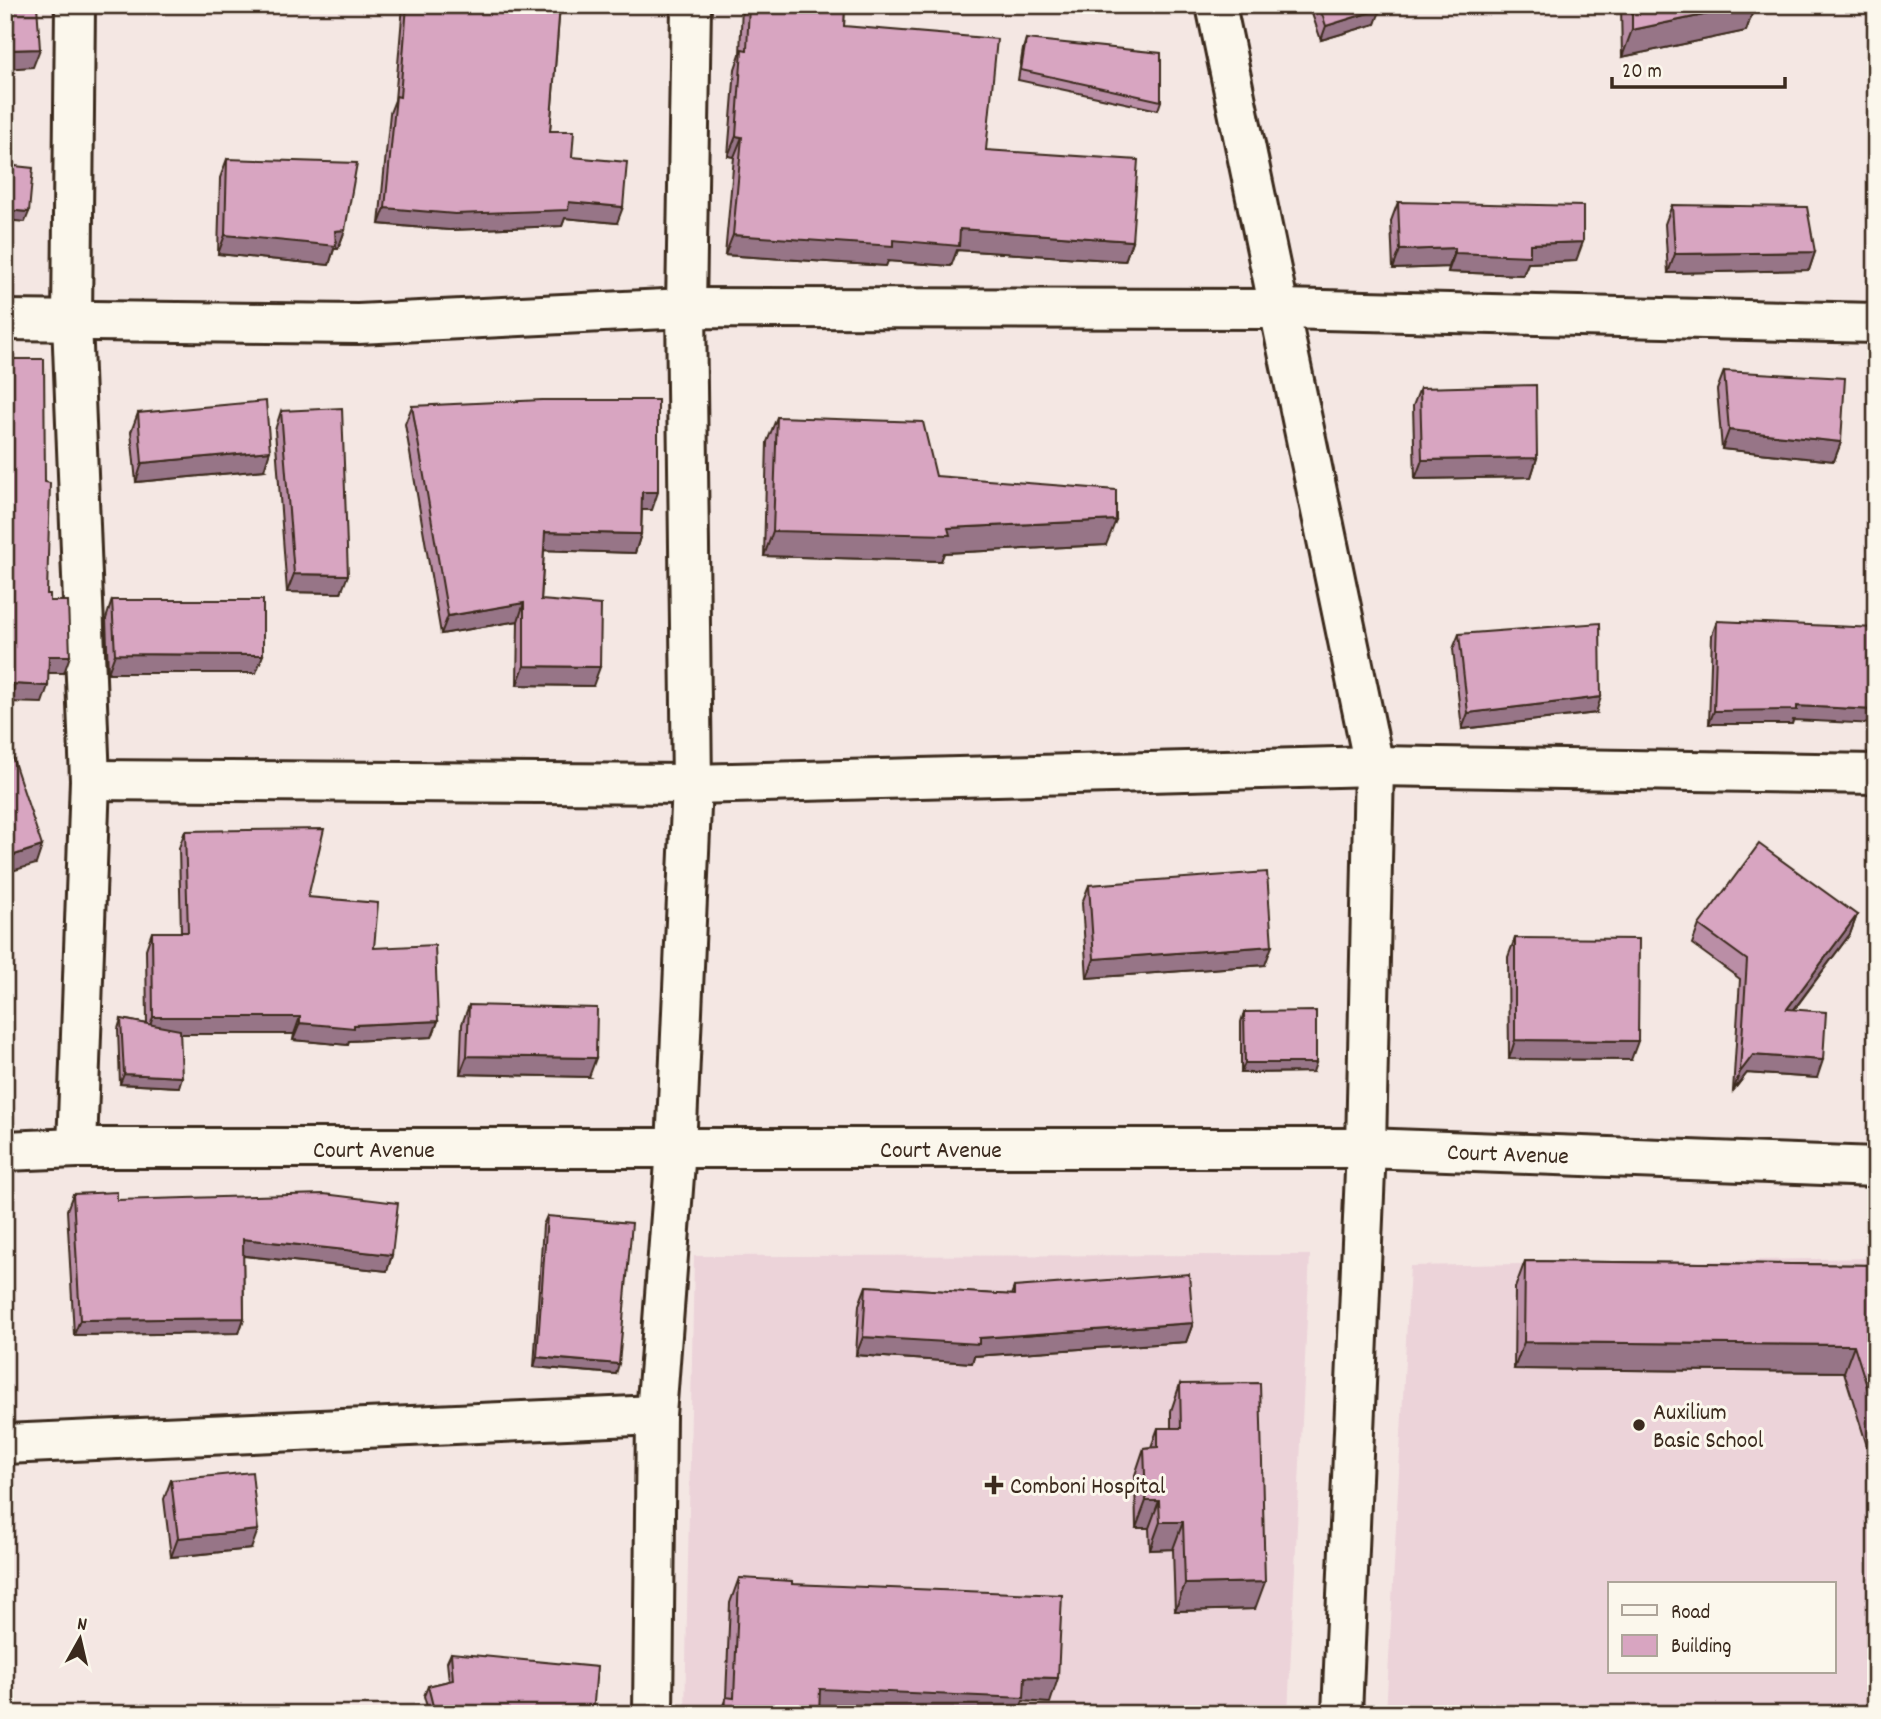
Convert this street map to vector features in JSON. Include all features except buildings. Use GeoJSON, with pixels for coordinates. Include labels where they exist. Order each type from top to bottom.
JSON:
{"type":"FeatureCollection","features":[{"type":"Feature","properties":{"kind":"street"},"geometry":{"type":"LineString","coordinates":[[75,5],[72,321],[90,779],[77,1148]]}},
{"type":"Feature","properties":{"kind":"street"},"geometry":{"type":"LineString","coordinates":[[653,1714],[656,1415],[676,1149],[692,784],[686,308],[691,5]]}},
{"type":"Feature","properties":{"kind":"street"},"geometry":{"type":"LineString","coordinates":[[1216,5],[1374,766],[1366,1148],[1342,1714]]}},
{"type":"Feature","properties":{"kind":"street"},"geometry":{"type":"LineString","coordinates":[[5,320],[358,324],[686,308],[1281,309],[1876,323]]}},
{"type":"Feature","properties":{"kind":"street"},"geometry":{"type":"LineString","coordinates":[[90,779],[692,784],[1374,766],[1876,774]]}},
{"type":"Feature","properties":{"kind":"street","name":"Court Avenue"},"geometry":{"type":"LineString","coordinates":[[6,1151],[77,1148],[1366,1148],[1876,1167]]}},
{"type":"Feature","properties":{"kind":"street"},"geometry":{"type":"LineString","coordinates":[[5,1170],[6,1151]]}},
{"type":"Feature","properties":{"kind":"street"},"geometry":{"type":"LineString","coordinates":[[5,1444],[656,1415]]}},
{"type":"Feature","properties":{"kind":"shaded area","name":"Comboni Hospital"},"geometry":{"type":"Polygon","coordinates":[[[1310,1255],[1288,1714],[685,1714],[694,1256],[1310,1255]]]}},
{"type":"Feature","properties":{"kind":"shaded area","name":"Auxilium Basic School"},"geometry":{"type":"Polygon","coordinates":[[[1876,1258],[1876,1714],[1386,1714],[1410,1266],[1876,1258]]]}},
{"type":"Feature","properties":{"kind":"place","name":"Auxilium Basic School"},"geometry":{"type":"Point","coordinates":[1639,1425]}},
{"type":"Feature","properties":{"kind":"place","name":"Comboni Hospital"},"geometry":{"type":"Point","coordinates":[994,1485]}}]}
